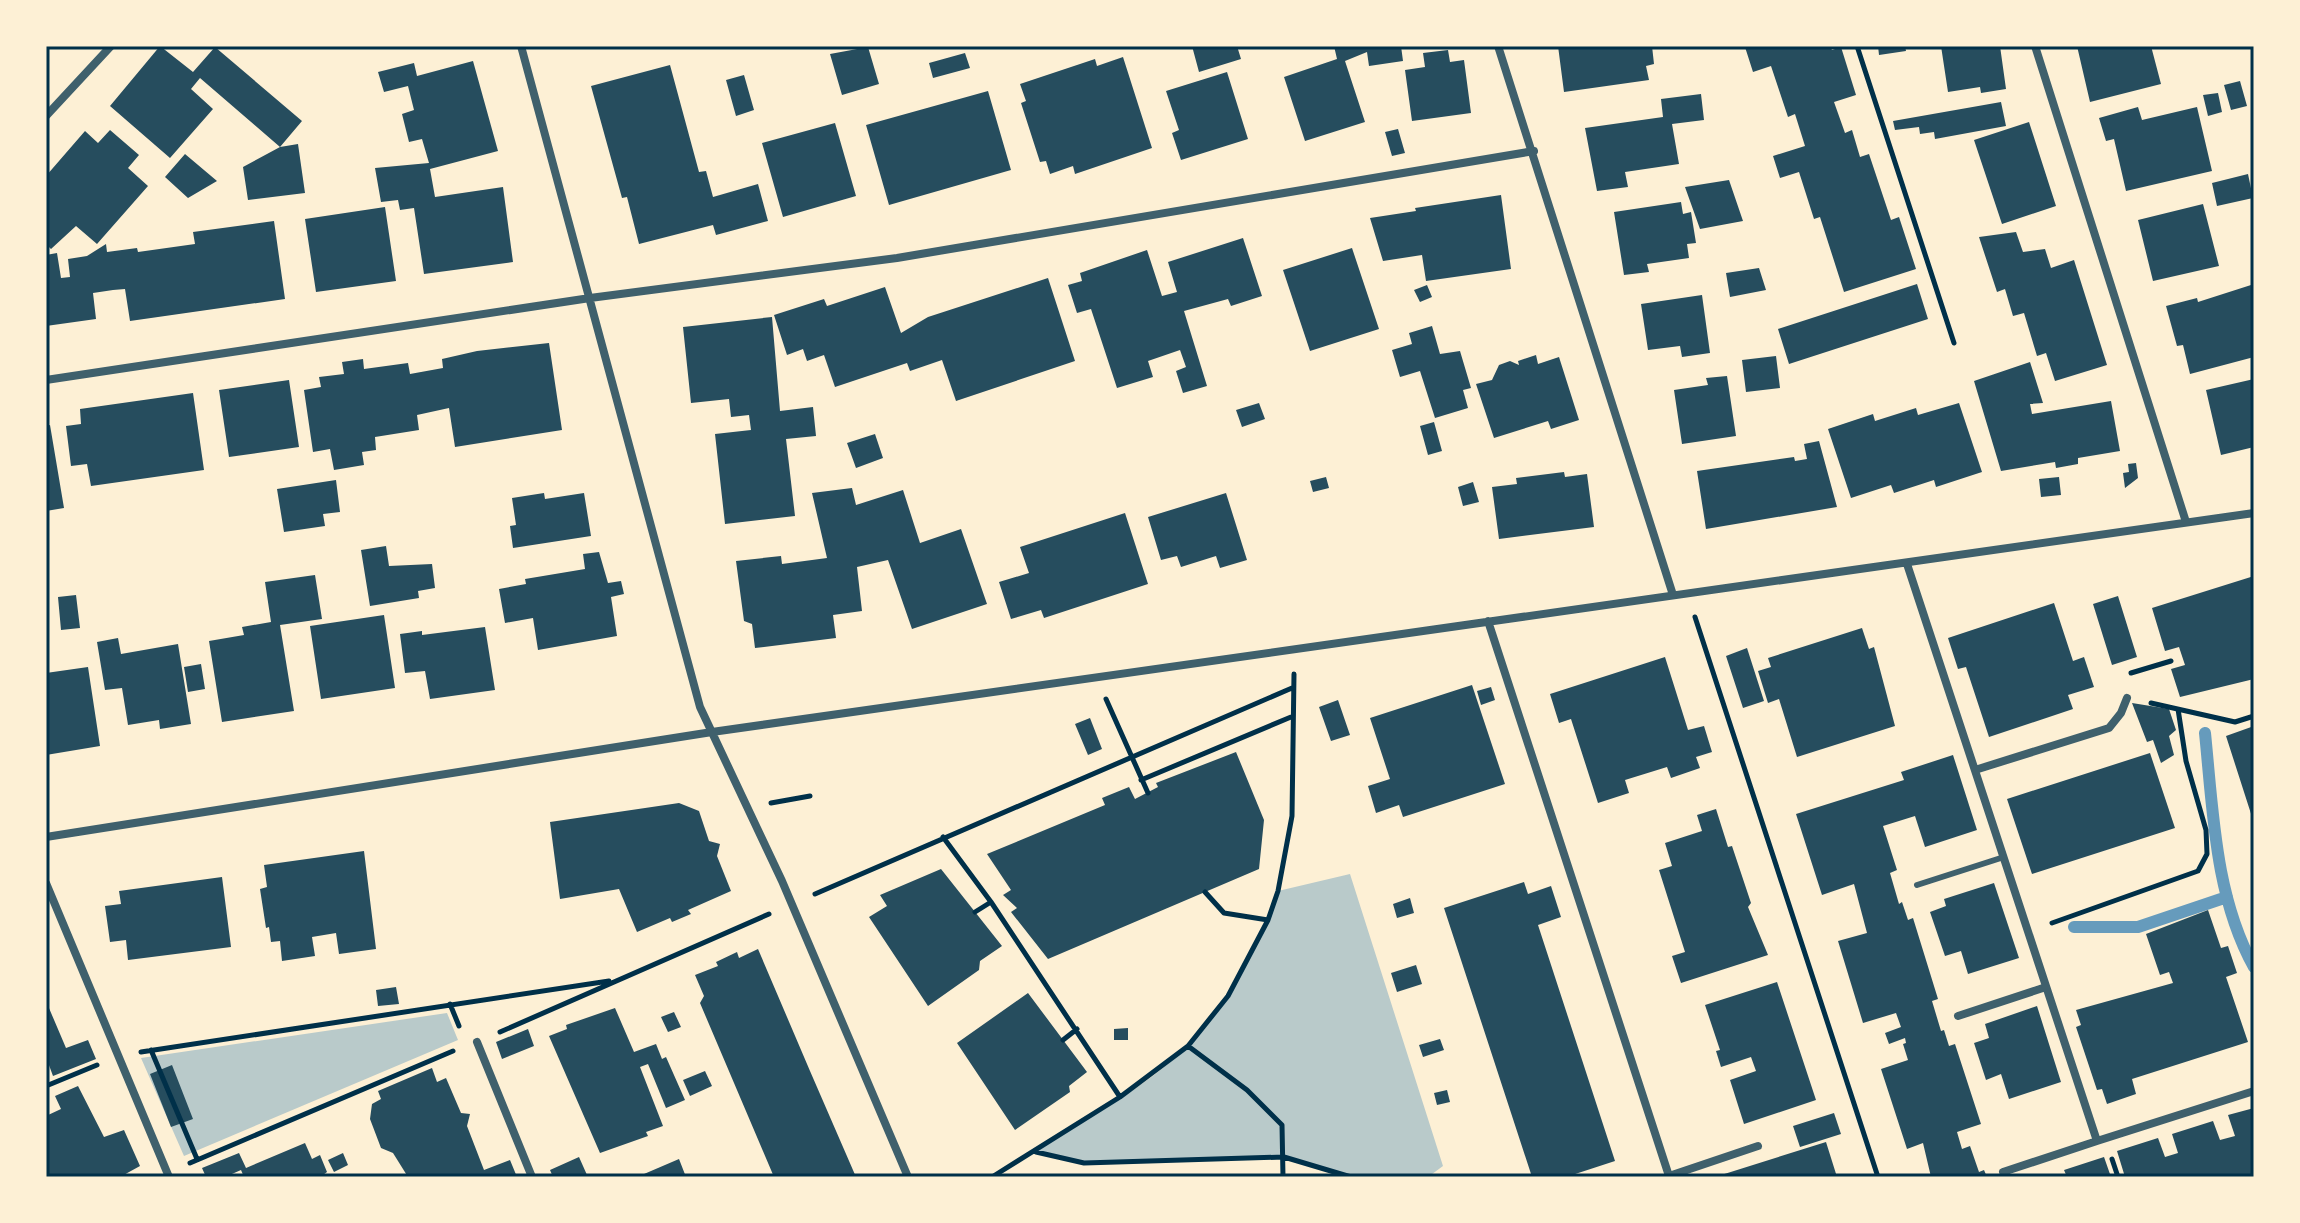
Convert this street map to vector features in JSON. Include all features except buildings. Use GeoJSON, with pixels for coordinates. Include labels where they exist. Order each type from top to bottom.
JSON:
{"type":"FeatureCollection","features":[{"type":"Feature","properties":{"kind":"street"},"geometry":{"type":"LineString","coordinates":[[46,116],[111,46]]}},
{"type":"Feature","properties":{"kind":"street"},"geometry":{"type":"LineString","coordinates":[[521,46],[700,707],[791,904],[908,1177]]}},
{"type":"Feature","properties":{"kind":"street"},"geometry":{"type":"LineString","coordinates":[[1498,46],[1534,151],[1673,595]]}},
{"type":"Feature","properties":{"kind":"street"},"geometry":{"type":"LineString","coordinates":[[2035,46],[2186,522]]}},
{"type":"Feature","properties":{"kind":"street"},"geometry":{"type":"LineString","coordinates":[[46,380],[590,298],[897,258],[1534,151]]}},
{"type":"Feature","properties":{"kind":"street"},"geometry":{"type":"LineString","coordinates":[[46,837],[712,732],[1098,680],[1488,621],[2254,513]]}},
{"type":"Feature","properties":{"kind":"street"},"geometry":{"type":"LineString","coordinates":[[1907,564],[2097,1141]]}},
{"type":"Feature","properties":{"kind":"street"},"geometry":{"type":"LineString","coordinates":[[1488,621],[1667,1176],[1758,1146]]}},
{"type":"Feature","properties":{"kind":"street"},"geometry":{"type":"LineString","coordinates":[[1975,770],[2109,728],[2121,713],[2127,698]]}},
{"type":"Feature","properties":{"kind":"street"},"geometry":{"type":"LineString","coordinates":[[46,883],[169,1177]]}},
{"type":"Feature","properties":{"kind":"street"},"geometry":{"type":"LineString","coordinates":[[1958,1016],[2046,987]]}},
{"type":"Feature","properties":{"kind":"street"},"geometry":{"type":"LineString","coordinates":[[477,1042],[532,1177]]}},
{"type":"Feature","properties":{"kind":"street"},"geometry":{"type":"LineString","coordinates":[[2003,1172],[2254,1091]]}},
{"type":"Feature","properties":{"kind":"lane"},"geometry":{"type":"LineString","coordinates":[[1917,885],[2004,857]]}},
{"type":"Feature","properties":{"kind":"path"},"geometry":{"type":"LineString","coordinates":[[1857,46],[1954,343]]}},
{"type":"Feature","properties":{"kind":"path"},"geometry":{"type":"LineString","coordinates":[[1688,593],[1878,1177]]}},
{"type":"Feature","properties":{"kind":"path"},"geometry":{"type":"LineString","coordinates":[[992,1177],[1120,1097],[1188,1046],[1228,996],[1268,920],[1278,891],[1292,816],[1292,688],[1298,650]]}},
{"type":"Feature","properties":{"kind":"path"},"geometry":{"type":"LineString","coordinates":[[2171,661],[2131,673],[2127,698],[2235,722],[2254,716]]}},
{"type":"Feature","properties":{"kind":"path"},"geometry":{"type":"LineString","coordinates":[[1098,680],[1148,793]]}},
{"type":"Feature","properties":{"kind":"path"},"geometry":{"type":"LineString","coordinates":[[791,904],[1129,755],[1292,688]]}},
{"type":"Feature","properties":{"kind":"path"},"geometry":{"type":"LineString","coordinates":[[2028,931],[2198,871],[2207,854],[2206,830],[2186,761],[2178,709]]}},
{"type":"Feature","properties":{"kind":"path"},"geometry":{"type":"LineString","coordinates":[[1141,780],[1291,717]]}},
{"type":"Feature","properties":{"kind":"path"},"geometry":{"type":"LineString","coordinates":[[746,807],[810,796]]}},
{"type":"Feature","properties":{"kind":"path"},"geometry":{"type":"LineString","coordinates":[[943,837],[991,902],[1120,1097]]}},
{"type":"Feature","properties":{"kind":"path"},"geometry":{"type":"LineString","coordinates":[[1205,892],[1224,913],[1268,920]]}},
{"type":"Feature","properties":{"kind":"path"},"geometry":{"type":"LineString","coordinates":[[975,912],[991,902]]}},
{"type":"Feature","properties":{"kind":"path"},"geometry":{"type":"LineString","coordinates":[[46,1086],[117,1057],[151,1050],[619,979]]}},
{"type":"Feature","properties":{"kind":"path"},"geometry":{"type":"LineString","coordinates":[[1063,1040],[1077,1029]]}},
{"type":"Feature","properties":{"kind":"path"},"geometry":{"type":"LineString","coordinates":[[1188,1046],[1247,1090],[1282,1125],[1283,1177]]}},
{"type":"Feature","properties":{"kind":"path"},"geometry":{"type":"LineString","coordinates":[[151,1050],[197,1159]]}},
{"type":"Feature","properties":{"kind":"path"},"geometry":{"type":"LineString","coordinates":[[1036,1151],[1084,1163],[1284,1157],[1351,1177]]}},
{"type":"Feature","properties":{"kind":"shaded area"},"geometry":{"type":"Polygon","coordinates":[[[1350,874],[1443,1166],[1428,1177],[1351,1177],[1284,1157],[1084,1163],[1036,1151],[1134,1089],[1171,1061],[1204,1029],[1251,953],[1278,891],[1350,874]]]}},
{"type":"Feature","properties":{"kind":"shaded area"},"geometry":{"type":"Polygon","coordinates":[[[447,1013],[458,1040],[184,1156],[141,1058],[447,1013]]]}},
{"type":"Feature","properties":{"kind":"waterway"},"geometry":{"type":"LineString","coordinates":[[2205,733],[2223,883],[2241,940],[2254,967]]}},
{"type":"Feature","properties":{"kind":"waterway"},"geometry":{"type":"LineString","coordinates":[[2074,927],[2138,927],[2227,897]]}}]}
